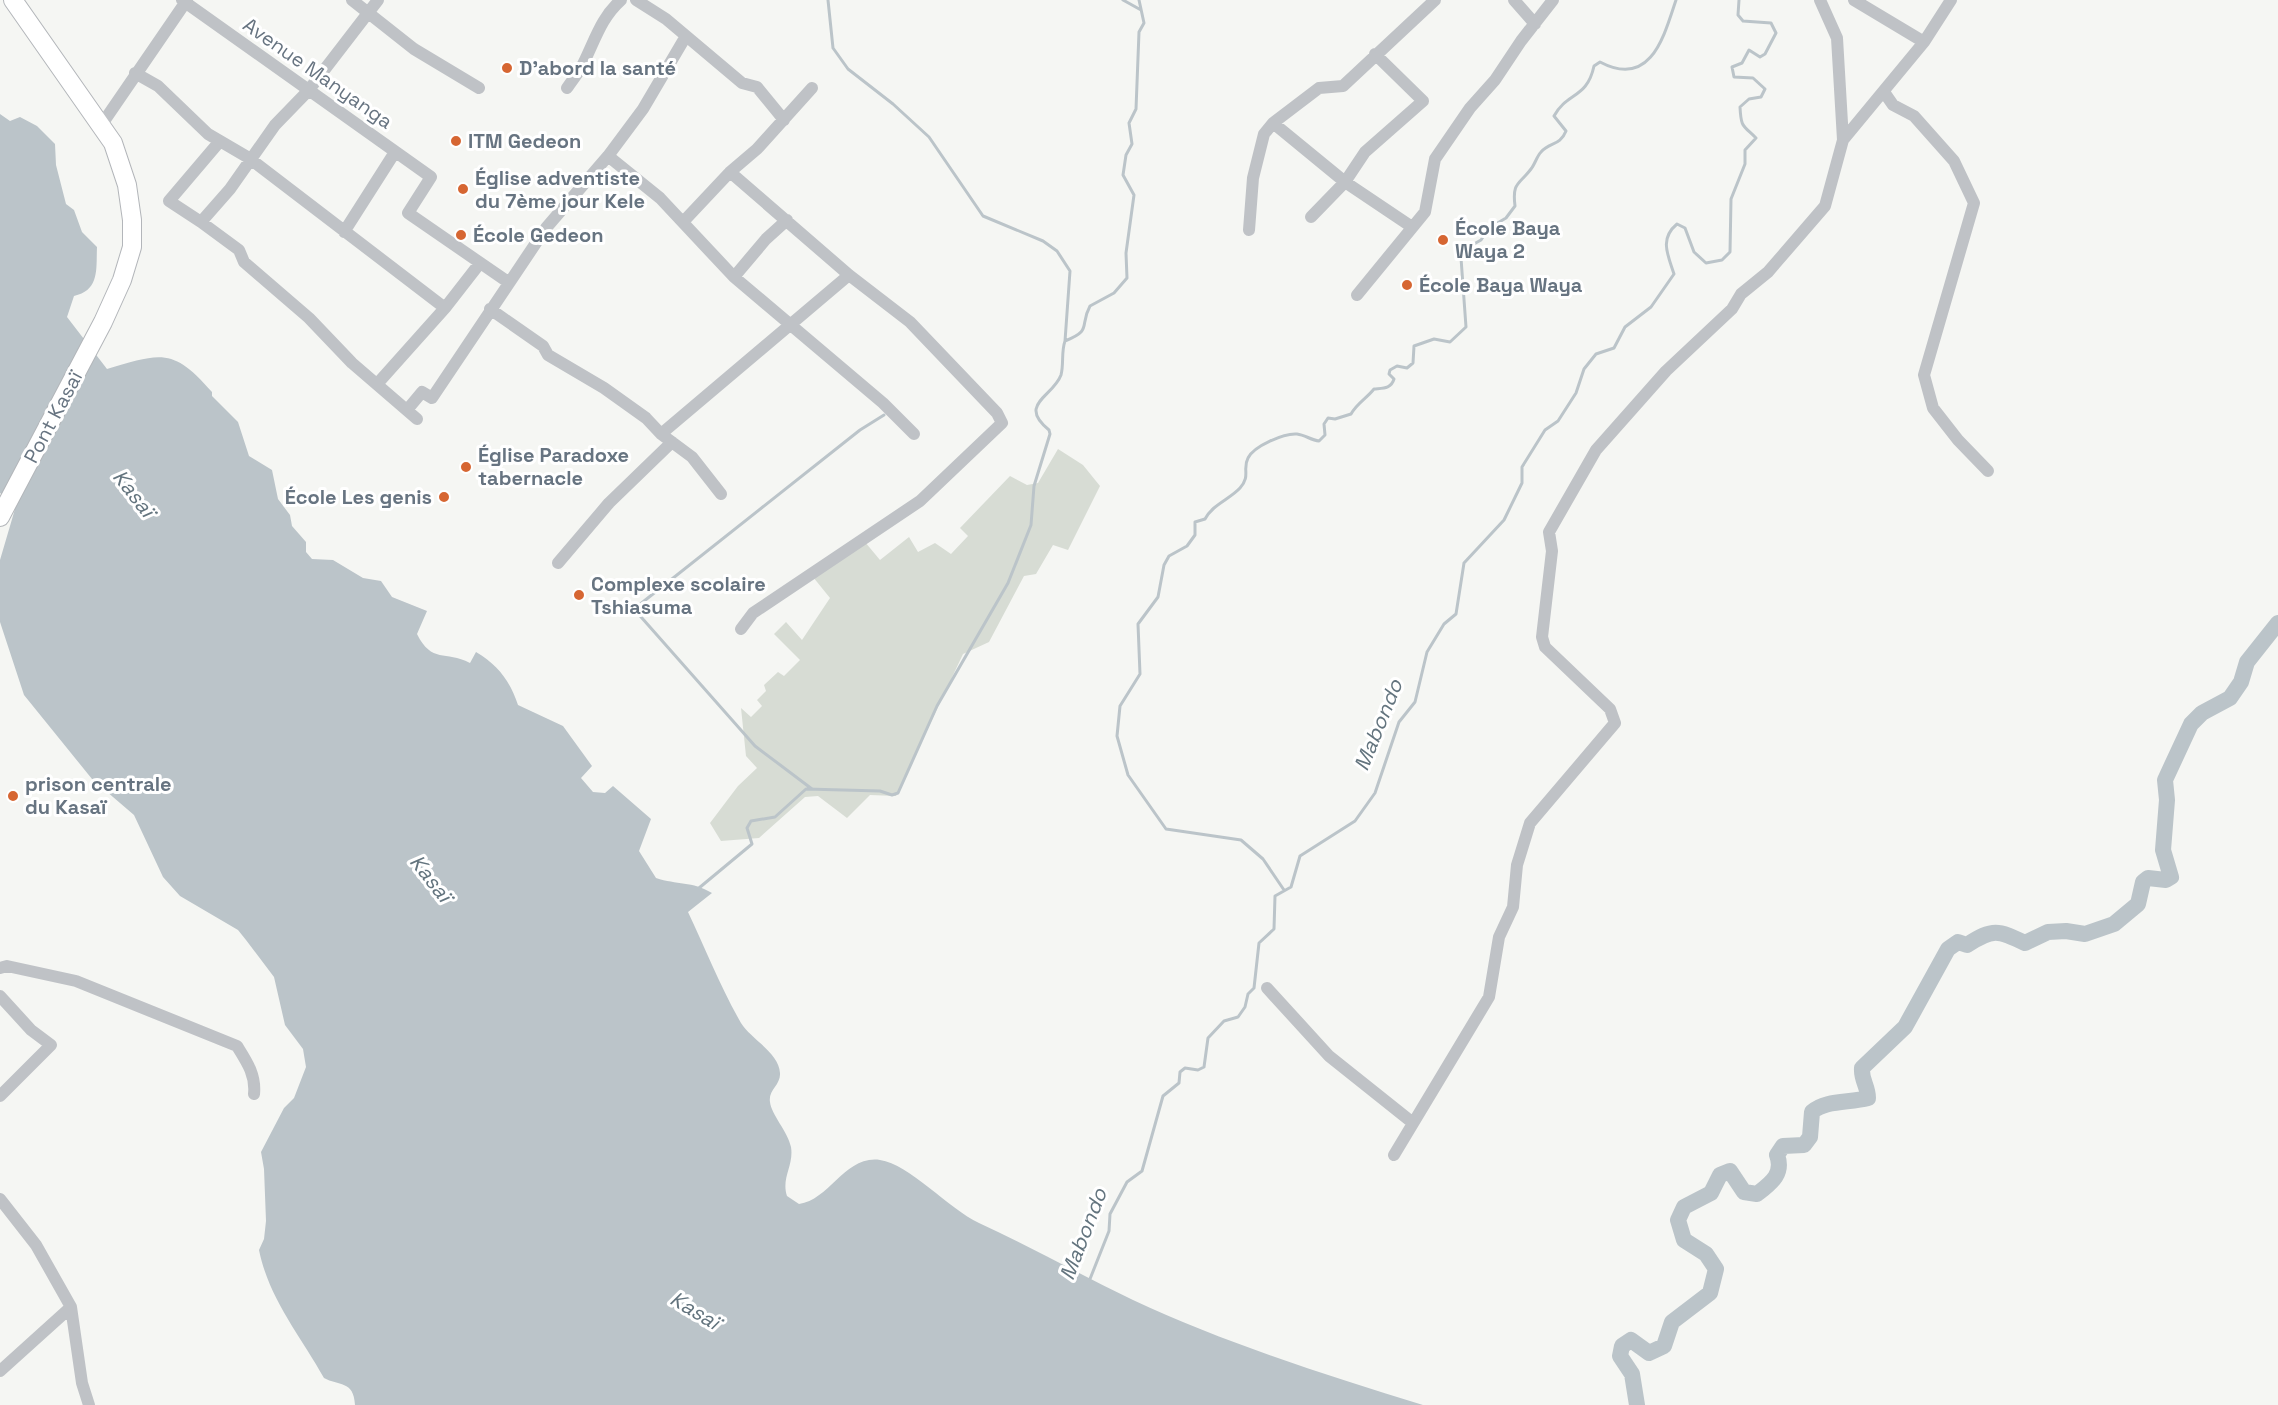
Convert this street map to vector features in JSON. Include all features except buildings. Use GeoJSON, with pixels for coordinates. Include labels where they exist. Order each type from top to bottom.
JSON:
{"type":"FeatureCollection","features":[{"type":"Feature","properties":{"kind":"main road","name":"Pont Kasaï"},"geometry":{"type":"LineString","coordinates":[[1,514],[103,322],[122,280],[132,247],[132,220],[127,185],[113,143],[102,124],[13,0]]}},
{"type":"Feature","properties":{"kind":"street"},"geometry":{"type":"LineString","coordinates":[[352,0],[414,49],[479,88]]}},
{"type":"Feature","properties":{"kind":"street"},"geometry":{"type":"LineString","coordinates":[[201,222],[230,189],[249,158],[275,125],[308,91],[378,0]]}},
{"type":"Feature","properties":{"kind":"street"},"geometry":{"type":"LineString","coordinates":[[567,88],[585,62],[594,35],[610,10],[621,0]]}},
{"type":"Feature","properties":{"kind":"street"},"geometry":{"type":"LineString","coordinates":[[636,0],[666,19],[742,83],[757,87],[784,120]]}},
{"type":"Feature","properties":{"kind":"street"},"geometry":{"type":"LineString","coordinates":[[1249,230],[1252,178],[1264,134],[1273,123],[1319,88],[1343,86],[1435,0]]}},
{"type":"Feature","properties":{"kind":"street"},"geometry":{"type":"LineString","coordinates":[[1514,0],[1535,24]]}},
{"type":"Feature","properties":{"kind":"street"},"geometry":{"type":"LineString","coordinates":[[1358,295],[1425,212],[1430,200],[1435,159],[1470,108],[1495,80],[1553,0]]}},
{"type":"Feature","properties":{"kind":"street"},"geometry":{"type":"LineString","coordinates":[[1394,1155],[1489,997],[1499,937],[1513,907],[1517,865],[1530,823],[1615,723],[1610,709],[1545,647],[1542,637],[1552,551],[1549,532],[1596,450],[1666,371],[1732,309],[1741,294],[1768,272],[1825,207],[1843,140],[1837,38],[1820,0]]}},
{"type":"Feature","properties":{"kind":"street"},"geometry":{"type":"LineString","coordinates":[[1854,0],[1924,42]]}},
{"type":"Feature","properties":{"kind":"street"},"geometry":{"type":"LineString","coordinates":[[1843,140],[1924,42],[1951,0]]}},
{"type":"Feature","properties":{"kind":"street"},"geometry":{"type":"LineString","coordinates":[[102,124],[185,1]]}},
{"type":"Feature","properties":{"kind":"street","name":"Avenue Manyanga"},"geometry":{"type":"LineString","coordinates":[[185,1],[431,177],[408,213],[480,263]]}},
{"type":"Feature","properties":{"kind":"street"},"geometry":{"type":"LineString","coordinates":[[407,410],[422,392],[432,398],[546,228],[608,156],[643,109],[686,36]]}},
{"type":"Feature","properties":{"kind":"street"},"geometry":{"type":"LineString","coordinates":[[1311,217],[1345,182],[1365,152],[1423,101],[1376,54]]}},
{"type":"Feature","properties":{"kind":"street"},"geometry":{"type":"LineString","coordinates":[[135,73],[158,86],[208,134],[249,158],[445,308]]}},
{"type":"Feature","properties":{"kind":"street"},"geometry":{"type":"LineString","coordinates":[[683,222],[730,172],[757,149],[812,88]]}},
{"type":"Feature","properties":{"kind":"street"},"geometry":{"type":"LineString","coordinates":[[1884,92],[1893,105],[1914,116],[1954,160],[1974,203],[1924,375],[1933,408],[1988,471]]}},
{"type":"Feature","properties":{"kind":"street"},"geometry":{"type":"LineString","coordinates":[[1273,123],[1345,182],[1412,227]]}},
{"type":"Feature","properties":{"kind":"street"},"geometry":{"type":"LineString","coordinates":[[220,141],[169,201],[239,250],[244,262],[309,318],[352,363],[378,383],[417,419]]}},
{"type":"Feature","properties":{"kind":"street"},"geometry":{"type":"LineString","coordinates":[[344,232],[395,152]]}},
{"type":"Feature","properties":{"kind":"street"},"geometry":{"type":"LineString","coordinates":[[608,156],[660,198],[734,277],[914,434]]}},
{"type":"Feature","properties":{"kind":"street"},"geometry":{"type":"LineString","coordinates":[[730,172],[849,275],[910,322],[997,413],[1002,423],[920,501],[753,613],[741,629]]}},
{"type":"Feature","properties":{"kind":"street"},"geometry":{"type":"LineString","coordinates":[[734,277],[766,239],[787,220]]}},
{"type":"Feature","properties":{"kind":"street"},"geometry":{"type":"LineString","coordinates":[[378,383],[445,308],[480,263],[508,282]]}},
{"type":"Feature","properties":{"kind":"street"},"geometry":{"type":"LineString","coordinates":[[661,434],[713,387],[849,275]]}},
{"type":"Feature","properties":{"kind":"street"},"geometry":{"type":"LineString","coordinates":[[490,309],[543,346],[548,355],[604,388],[633,409],[692,457],[721,494]]}},
{"type":"Feature","properties":{"kind":"street"},"geometry":{"type":"LineString","coordinates":[[558,563],[609,503],[672,442]]}},
{"type":"Feature","properties":{"kind":"street"},"geometry":{"type":"LineString","coordinates":[[0,968],[7,966],[75,981],[237,1046],[250,1067],[255,1082],[254,1094]]}},
{"type":"Feature","properties":{"kind":"street"},"geometry":{"type":"LineString","coordinates":[[1267,988],[1329,1056],[1413,1124]]}},
{"type":"Feature","properties":{"kind":"street"},"geometry":{"type":"LineString","coordinates":[[0,996],[31,1030],[51,1046],[0,1096]]}},
{"type":"Feature","properties":{"kind":"street"},"geometry":{"type":"LineString","coordinates":[[1,1202],[36,1245],[71,1307],[82,1383],[89,1405]]}},
{"type":"Feature","properties":{"kind":"street"},"geometry":{"type":"LineString","coordinates":[[0,1371],[71,1307]]}},
{"type":"Feature","properties":{"kind":"shaded area"},"geometry":{"type":"Polygon","coordinates":[[[1058,449],[1083,465],[1100,486],[1068,550],[1053,545],[1036,574],[1024,576],[989,642],[963,654],[896,796],[870,795],[847,818],[818,796],[805,797],[759,838],[721,841],[710,823],[738,786],[757,768],[746,756],[741,708],[751,717],[762,706],[757,700],[766,691],[764,685],[778,672],[784,676],[800,660],[774,634],[786,622],[802,640],[830,598],[813,577],[865,542],[880,560],[909,537],[918,552],[935,543],[951,554],[968,536],[960,528],[1010,476],[1027,485],[1038,483],[1058,449]]]}},
{"type":"Feature","properties":{"kind":"water","name":"Kasaï"},"geometry":{"type":"Polygon","coordinates":[[[0,114],[10,121],[20,117],[37,126],[55,144],[56,165],[66,204],[74,210],[82,232],[97,247],[96,271],[92,284],[82,293],[74,296],[67,317],[107,369],[154,357],[176,361],[199,377],[212,392],[212,396],[238,422],[249,456],[272,470],[278,499],[290,515],[292,526],[306,542],[306,552],[312,559],[333,560],[363,578],[381,581],[392,597],[427,611],[417,634],[428,649],[434,653],[470,663],[476,652],[491,662],[507,681],[518,705],[563,726],[592,766],[581,778],[593,792],[605,793],[613,786],[651,819],[639,851],[656,878],[691,885],[712,893],[688,912],[741,1023],[770,1053],[778,1066],[780,1077],[771,1094],[770,1102],[791,1147],[786,1183],[787,1196],[799,1204],[810,1201],[857,1164],[868,1160],[891,1163],[979,1223],[1168,1316],[1313,1370],[1423,1405],[355,1405],[352,1391],[344,1385],[324,1378],[278,1301],[270,1285],[259,1250],[264,1239],[266,1221],[261,1152],[284,1108],[294,1098],[306,1067],[303,1049],[285,1025],[274,977],[238,930],[180,896],[163,877],[134,815],[92,779],[24,695],[0,622],[0,560],[15,503],[0,493],[0,114]]]}},
{"type":"Feature","properties":{"kind":"waterway"},"geometry":{"type":"LineString","coordinates":[[828,0],[833,48],[848,69],[893,104],[929,137],[983,216],[1043,241],[1057,251],[1070,271],[1065,341]]}},
{"type":"Feature","properties":{"kind":"waterway"},"geometry":{"type":"LineString","coordinates":[[1123,0],[1141,10]]}},
{"type":"Feature","properties":{"kind":"waterway"},"geometry":{"type":"LineString","coordinates":[[699,888],[752,844],[747,828],[751,821],[775,817],[806,789],[880,791],[892,795],[898,793],[937,706],[1008,583],[1031,525],[1034,486],[1050,434],[1036,414],[1037,407],[1061,375],[1065,341],[1082,330],[1090,306],[1114,293],[1127,278],[1126,253],[1134,195],[1123,175],[1126,155],[1132,144],[1129,123],[1136,109],[1139,32],[1144,23],[1139,0]]}},
{"type":"Feature","properties":{"kind":"waterway"},"geometry":{"type":"LineString","coordinates":[[1284,890],[1263,859],[1241,840],[1166,829],[1128,775],[1117,736],[1120,706],[1140,674],[1138,624],[1158,597],[1164,565],[1169,556],[1187,546],[1195,535],[1195,522],[1205,519],[1212,510],[1240,488],[1245,480],[1246,462],[1251,453],[1270,441],[1291,434],[1319,441],[1325,435],[1324,424],[1328,418],[1335,419],[1351,414],[1374,389],[1391,385],[1394,379],[1389,374],[1390,370],[1397,366],[1407,368],[1413,363],[1414,346],[1434,339],[1450,342],[1466,327],[1461,258],[1465,249],[1481,240],[1489,228],[1506,218],[1515,206],[1517,184],[1531,169],[1541,152],[1564,136],[1566,131],[1554,116],[1559,108],[1587,84],[1594,66],[1600,62],[1617,69],[1632,69],[1643,64],[1653,55],[1660,43],[1676,0]]}},
{"type":"Feature","properties":{"kind":"waterway","name":"Mabondo"},"geometry":{"type":"LineString","coordinates":[[1090,1279],[1109,1231],[1110,1214],[1127,1182],[1142,1171],[1163,1096],[1179,1083],[1180,1072],[1185,1068],[1198,1070],[1204,1067],[1208,1038],[1224,1021],[1238,1017],[1245,1007],[1248,994],[1254,988],[1259,943],[1274,929],[1275,896],[1291,887],[1300,856],[1355,821],[1375,793],[1399,722],[1415,702],[1427,652],[1444,624],[1456,614],[1464,563],[1504,520],[1522,483],[1522,467],[1545,430],[1558,421],[1576,393],[1584,369],[1596,354],[1614,348],[1625,327],[1651,307],[1674,274],[1666,247],[1668,235],[1677,224],[1685,228],[1694,252],[1706,263],[1722,260],[1730,252],[1731,199],[1745,164],[1745,150],[1756,138],[1744,126],[1740,107],[1749,99],[1761,97],[1765,89],[1753,78],[1734,77],[1732,67],[1742,63],[1749,50],[1760,57],[1765,54],[1776,33],[1771,23],[1743,21],[1738,15],[1739,0]]}},
{"type":"Feature","properties":{"kind":"waterway"},"geometry":{"type":"LineString","coordinates":[[812,789],[755,746],[634,609],[860,430],[884,415]]}},
{"type":"Feature","properties":{"kind":"waterway"},"geometry":{"type":"LineString","coordinates":[[1637,1405],[1632,1374],[1620,1356],[1622,1346],[1631,1340],[1649,1353],[1664,1346],[1672,1322],[1710,1293],[1716,1269],[1706,1254],[1684,1240],[1678,1220],[1684,1207],[1711,1193],[1720,1175],[1730,1171],[1744,1192],[1757,1194],[1775,1178],[1779,1168],[1777,1155],[1783,1146],[1804,1145],[1810,1137],[1812,1112],[1824,1105],[1868,1098],[1862,1068],[1905,1027],[1948,949],[1958,942],[1967,945],[1990,933],[2002,933],[2025,943],[2048,932],[2066,931],[2085,934],[2114,924],[2138,904],[2143,882],[2148,878],[2166,880],[2171,877],[2163,850],[2167,800],[2165,780],[2191,724],[2202,713],[2230,698],[2241,682],[2247,662],[2278,623]]}},
{"type":"Feature","properties":{"kind":"place","name":"D'abord la santé"},"geometry":{"type":"Point","coordinates":[507,68]}},
{"type":"Feature","properties":{"kind":"place","name":"ITM Gedeon"},"geometry":{"type":"Point","coordinates":[456,141]}},
{"type":"Feature","properties":{"kind":"place","name":"Église adventiste du 7ème jour Kele"},"geometry":{"type":"Point","coordinates":[463,189]}},
{"type":"Feature","properties":{"kind":"place","name":"École Gedeon"},"geometry":{"type":"Point","coordinates":[461,235]}},
{"type":"Feature","properties":{"kind":"place","name":"École Baya Waya 2"},"geometry":{"type":"Point","coordinates":[1443,240]}},
{"type":"Feature","properties":{"kind":"place","name":"École Baya Waya"},"geometry":{"type":"Point","coordinates":[1407,285]}},
{"type":"Feature","properties":{"kind":"place","name":"Église Paradoxe tabernacle"},"geometry":{"type":"Point","coordinates":[466,467]}},
{"type":"Feature","properties":{"kind":"place","name":"École Les genis"},"geometry":{"type":"Point","coordinates":[444,497]}},
{"type":"Feature","properties":{"kind":"place","name":"Complexe scolaire Tshiasuma"},"geometry":{"type":"Point","coordinates":[579,595]}},
{"type":"Feature","properties":{"kind":"place","name":"prison centrale du Kasaï"},"geometry":{"type":"Point","coordinates":[13,796]}}]}
